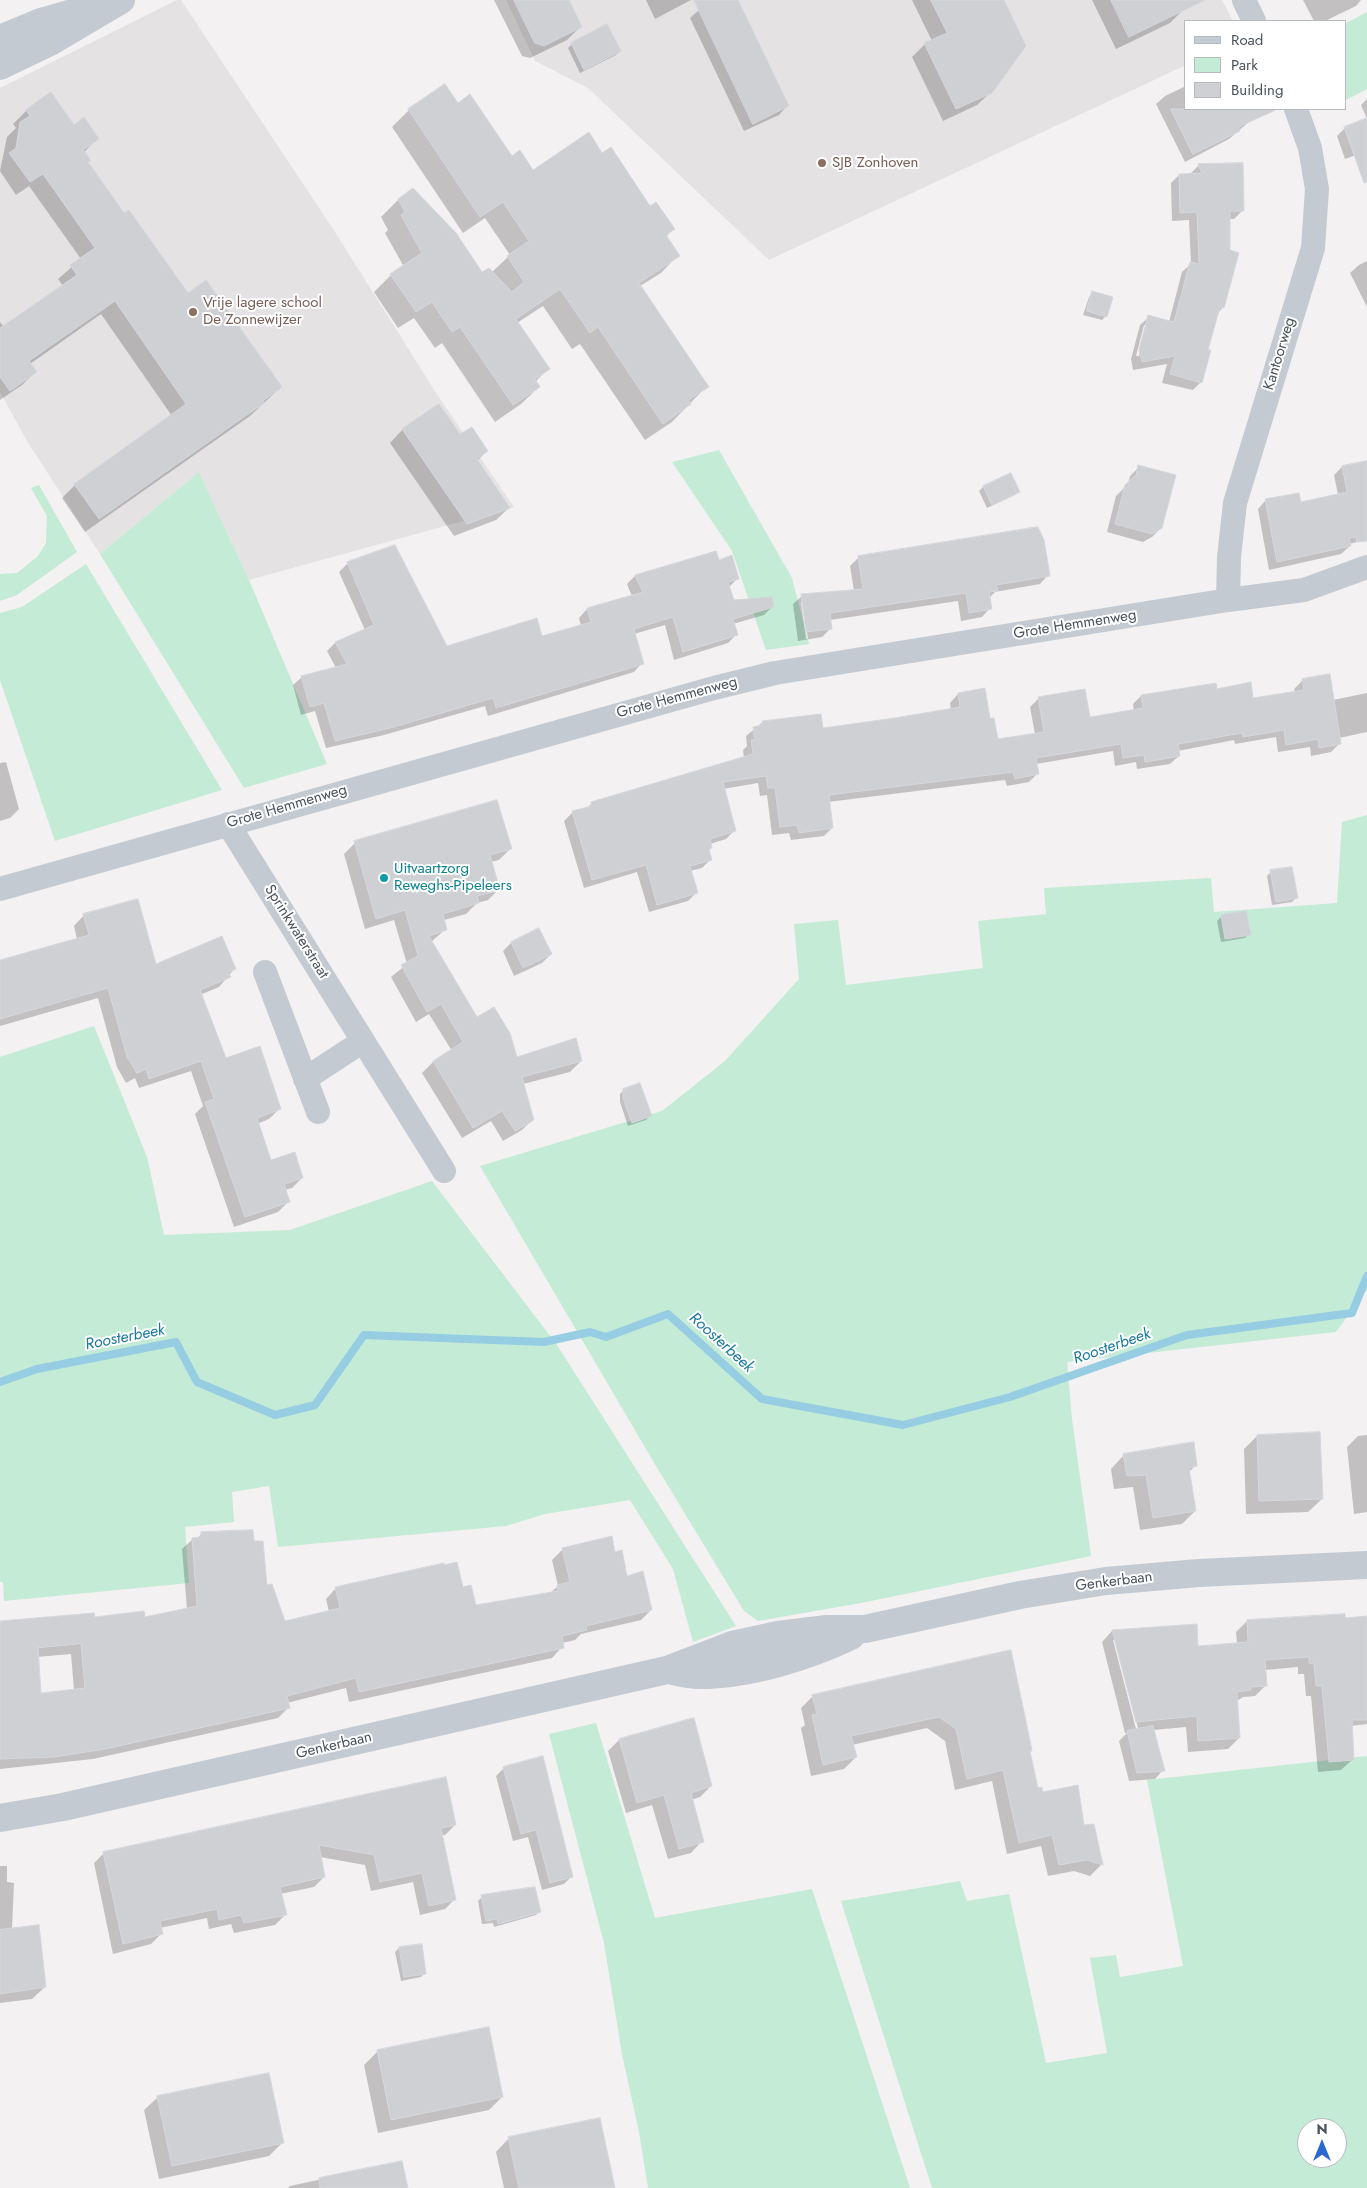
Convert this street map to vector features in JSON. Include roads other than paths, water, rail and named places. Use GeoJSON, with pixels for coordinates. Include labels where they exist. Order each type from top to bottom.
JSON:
{"type":"FeatureCollection","features":[{"type":"Feature","properties":{"kind":"street"},"geometry":{"type":"LineString","coordinates":[[0,39],[41,22],[116,0]]}},
{"type":"Feature","properties":{"kind":"street"},"geometry":{"type":"LineString","coordinates":[[0,66],[50,42],[121,0]]}},
{"type":"Feature","properties":{"kind":"street"},"geometry":{"type":"LineString","coordinates":[[1244,0],[1254,20]]}},
{"type":"Feature","properties":{"kind":"street","name":"Kantoorweg"},"geometry":{"type":"LineString","coordinates":[[1228,600],[1229,557],[1235,503],[1313,248],[1317,189],[1310,148],[1296,110]]}},
{"type":"Feature","properties":{"kind":"street","name":"Grote Hemmenweg"},"geometry":{"type":"LineString","coordinates":[[0,889],[714,688],[775,673],[1228,600],[1304,590],[1367,567]]}},
{"type":"Feature","properties":{"kind":"street","name":"Sprinkwaterstraat"},"geometry":{"type":"LineString","coordinates":[[228,824],[444,1171]]}},
{"type":"Feature","properties":{"kind":"street"},"geometry":{"type":"LineString","coordinates":[[265,972],[318,1112]]}},
{"type":"Feature","properties":{"kind":"street"},"geometry":{"type":"LineString","coordinates":[[305,1079],[363,1041]]}},
{"type":"Feature","properties":{"kind":"street","name":"Genkerbaan"},"geometry":{"type":"LineString","coordinates":[[0,1818],[73,1804],[666,1670],[698,1675],[730,1673],[764,1666],[838,1642],[865,1629],[1020,1596],[1106,1581],[1199,1573],[1367,1565]]}},
{"type":"Feature","properties":{"kind":"waterway","name":"Roosterbeek"},"geometry":{"type":"LineString","coordinates":[[0,1382],[37,1369],[176,1342],[197,1382],[275,1415],[315,1405],[364,1335],[544,1342],[590,1332],[606,1337],[668,1314],[762,1399],[903,1425],[1010,1397],[1187,1335],[1352,1313],[1367,1276]]}},
{"type":"Feature","properties":{"kind":"place","name":"SJB Zonhoven"},"geometry":{"type":"Point","coordinates":[822,163]}},
{"type":"Feature","properties":{"kind":"place","name":"Vrije lagere school De Zonnewijzer"},"geometry":{"type":"Point","coordinates":[193,312]}},
{"type":"Feature","properties":{"kind":"place","name":"Uitvaartzorg Reweghs-Pipeleers"},"geometry":{"type":"Point","coordinates":[384,878]}}]}
